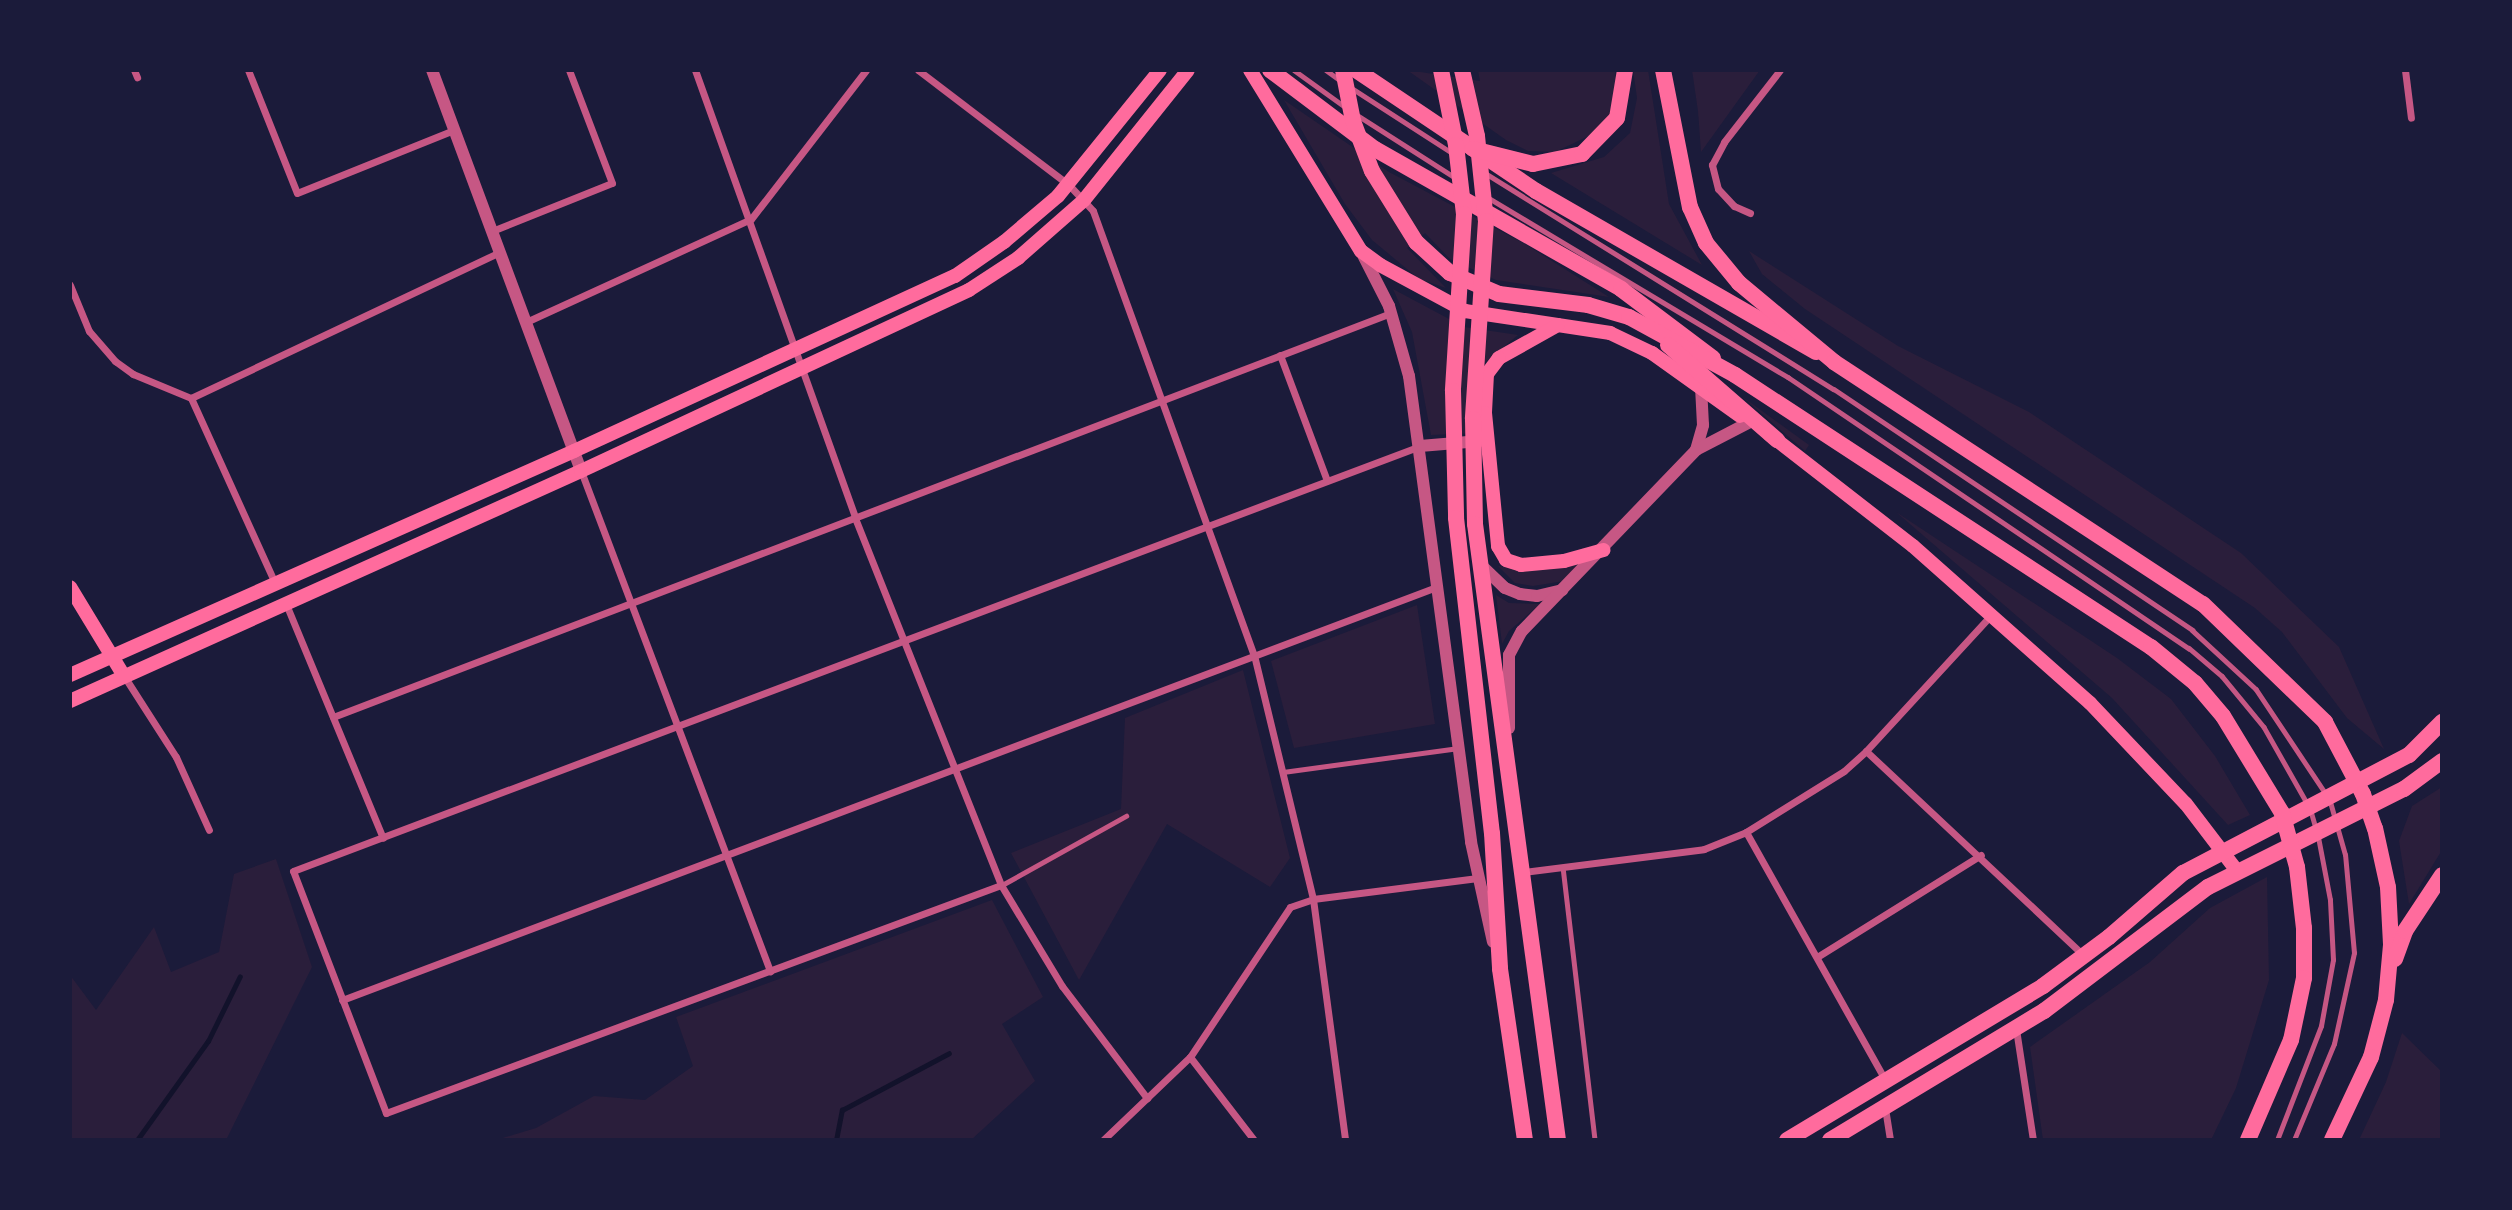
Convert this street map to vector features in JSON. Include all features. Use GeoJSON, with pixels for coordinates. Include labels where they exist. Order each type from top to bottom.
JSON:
{"type":"FeatureCollection","features":[{"type":"Feature","properties":{"kind":"main road"},"geometry":{"type":"LineString","coordinates":[[70,675],[574,452],[955,276],[1004,242],[1069,185],[1160,70]]}},
{"type":"Feature","properties":{"kind":"main road"},"geometry":{"type":"LineString","coordinates":[[70,701],[581,471],[968,290],[1018,258],[1084,200],[1188,70]]}},
{"type":"Feature","properties":{"kind":"main road"},"geometry":{"type":"LineString","coordinates":[[1250,70],[1361,251],[1418,288],[1465,311],[1500,319],[1562,323],[1631,342],[1777,440]]}},
{"type":"Feature","properties":{"kind":"main road"},"geometry":{"type":"LineString","coordinates":[[1270,70],[1375,149],[1644,305],[1735,375]]}},
{"type":"Feature","properties":{"kind":"main road"},"geometry":{"type":"LineString","coordinates":[[1343,70],[1362,146],[1416,242],[1450,273],[1478,288],[1588,305],[1643,323],[1735,375],[2151,647],[2194,683],[2250,754],[2291,839],[2302,900],[2305,953],[2291,1040],[2248,1140]]}},
{"type":"Feature","properties":{"kind":"main road"},"geometry":{"type":"LineString","coordinates":[[1356,70],[1536,191],[1834,362],[2203,604],[2294,687],[2325,722],[2363,794],[2375,828],[2389,907],[2389,975]]}},
{"type":"Feature","properties":{"kind":"main road"},"geometry":{"type":"LineString","coordinates":[[1472,149],[1533,164],[1582,154],[1617,118],[1625,70]]}},
{"type":"Feature","properties":{"kind":"main road"},"geometry":{"type":"LineString","coordinates":[[1663,70],[1685,189],[1706,243],[1738,283],[1834,362]]}},
{"type":"Feature","properties":{"kind":"main road"},"geometry":{"type":"LineString","coordinates":[[1441,72],[1456,145],[1464,214],[1453,391],[1454,490],[1492,833],[1500,969],[1525,1140]]}},
{"type":"Feature","properties":{"kind":"main road"},"geometry":{"type":"LineString","coordinates":[[1464,72],[1477,136],[1486,221],[1473,490],[1558,1140]]}},
{"type":"Feature","properties":{"kind":"main road"},"geometry":{"type":"LineString","coordinates":[[1562,323],[1499,358],[1490,367],[1486,382],[1488,440],[1498,546],[1506,560],[1531,565],[1604,550]]}},
{"type":"Feature","properties":{"kind":"main road"},"geometry":{"type":"LineString","coordinates":[[1643,323],[1777,440],[1891,528],[2117,729],[2223,850],[2237,871]]}},
{"type":"Feature","properties":{"kind":"main road"},"geometry":{"type":"LineString","coordinates":[[70,587],[124,676]]}},
{"type":"Feature","properties":{"kind":"main road"},"geometry":{"type":"LineString","coordinates":[[1787,1140],[1886,1082],[2084,956],[2172,881],[2223,850],[2392,765],[2421,746],[2442,722]]}},
{"type":"Feature","properties":{"kind":"main road"},"geometry":{"type":"LineString","coordinates":[[1830,1140],[2016,1028],[2098,974],[2181,905],[2237,871],[2404,789],[2442,761]]}},
{"type":"Feature","properties":{"kind":"main road"},"geometry":{"type":"LineString","coordinates":[[2332,1140],[2371,1057],[2389,975],[2405,931],[2442,875]]}},
{"type":"Feature","properties":{"kind":"street"},"geometry":{"type":"LineString","coordinates":[[248,70],[297,193],[454,130]]}},
{"type":"Feature","properties":{"kind":"street"},"geometry":{"type":"LineString","coordinates":[[432,70],[770,971]]}},
{"type":"Feature","properties":{"kind":"street"},"geometry":{"type":"LineString","coordinates":[[492,231],[612,183],[569,70]]}},
{"type":"Feature","properties":{"kind":"street"},"geometry":{"type":"LineString","coordinates":[[695,70],[751,219],[855,518],[1001,885],[1062,986],[1147,1098]]}},
{"type":"Feature","properties":{"kind":"street"},"geometry":{"type":"LineString","coordinates":[[526,322],[751,219],[866,70]]}},
{"type":"Feature","properties":{"kind":"street"},"geometry":{"type":"LineString","coordinates":[[918,70],[1069,185],[1093,211],[1254,655],[1313,899],[1345,1140]]}},
{"type":"Feature","properties":{"kind":"street"},"geometry":{"type":"LineString","coordinates":[[1749,213],[1734,206],[1718,189],[1712,165],[1724,142],[1780,70]]}},
{"type":"Feature","properties":{"kind":"street"},"geometry":{"type":"LineString","coordinates":[[2405,70],[2411,118]]}},
{"type":"Feature","properties":{"kind":"street"},"geometry":{"type":"LineString","coordinates":[[1361,251],[1391,313],[1409,376],[1458,748],[1478,878],[1500,969]]}},
{"type":"Feature","properties":{"kind":"street"},"geometry":{"type":"LineString","coordinates":[[191,398],[500,252]]}},
{"type":"Feature","properties":{"kind":"street"},"geometry":{"type":"LineString","coordinates":[[70,285],[89,331],[114,361],[133,374],[191,398],[275,584]]}},
{"type":"Feature","properties":{"kind":"street"},"geometry":{"type":"LineString","coordinates":[[333,718],[1391,313]]}},
{"type":"Feature","properties":{"kind":"street"},"geometry":{"type":"LineString","coordinates":[[1280,355],[1327,481]]}},
{"type":"Feature","properties":{"kind":"street"},"geometry":{"type":"LineString","coordinates":[[1696,450],[1703,425],[1701,388]]}},
{"type":"Feature","properties":{"kind":"street"},"geometry":{"type":"LineString","coordinates":[[1509,758],[1509,655],[1522,631],[1569,587],[1696,450],[1750,422]]}},
{"type":"Feature","properties":{"kind":"street"},"geometry":{"type":"LineString","coordinates":[[1001,885],[386,1113],[293,871],[1420,446],[1488,440]]}},
{"type":"Feature","properties":{"kind":"street"},"geometry":{"type":"LineString","coordinates":[[1481,565],[1505,588],[1520,594],[1537,596],[1569,587]]}},
{"type":"Feature","properties":{"kind":"street"},"geometry":{"type":"LineString","coordinates":[[342,1000],[1436,587]]}},
{"type":"Feature","properties":{"kind":"street"},"geometry":{"type":"LineString","coordinates":[[286,604],[383,838]]}},
{"type":"Feature","properties":{"kind":"street"},"geometry":{"type":"LineString","coordinates":[[1523,872],[1704,849],[1746,832],[1844,771],[1866,751],[1990,615]]}},
{"type":"Feature","properties":{"kind":"street"},"geometry":{"type":"LineString","coordinates":[[124,676],[176,757],[209,831]]}},
{"type":"Feature","properties":{"kind":"street"},"geometry":{"type":"LineString","coordinates":[[1866,751],[1981,855],[2084,956]]}},
{"type":"Feature","properties":{"kind":"street"},"geometry":{"type":"LineString","coordinates":[[1746,832],[1886,1082]]}},
{"type":"Feature","properties":{"kind":"street"},"geometry":{"type":"LineString","coordinates":[[1817,957],[1981,855]]}},
{"type":"Feature","properties":{"kind":"street"},"geometry":{"type":"LineString","coordinates":[[1103,1140],[1190,1057],[1281,915],[1313,899],[1478,878]]}},
{"type":"Feature","properties":{"kind":"street"},"geometry":{"type":"LineString","coordinates":[[2016,1028],[2033,1140]]}},
{"type":"Feature","properties":{"kind":"street"},"geometry":{"type":"LineString","coordinates":[[1190,1057],[1254,1140]]}},
{"type":"Feature","properties":{"kind":"street"},"geometry":{"type":"LineString","coordinates":[[1885,1108],[1890,1140]]}},
{"type":"Feature","properties":{"kind":"lane"},"geometry":{"type":"LineString","coordinates":[[1294,70],[1382,133],[1788,377],[2189,648],[2222,676],[2264,727],[2313,815],[2330,900],[2333,961],[2321,1026],[2277,1140]]}},
{"type":"Feature","properties":{"kind":"lane"},"geometry":{"type":"LineString","coordinates":[[1326,70],[1436,144],[1833,388],[2030,519],[2192,630],[2256,690],[2333,806],[2345,855],[2353,926],[2354,953],[2346,1006],[2294,1140]]}},
{"type":"Feature","properties":{"kind":"lane"},"geometry":{"type":"LineString","coordinates":[[1282,772],[1458,748]]}},
{"type":"Feature","properties":{"kind":"lane"},"geometry":{"type":"LineString","coordinates":[[1001,885],[1126,816]]}},
{"type":"Feature","properties":{"kind":"lane"},"geometry":{"type":"LineString","coordinates":[[1563,867],[1595,1140]]}},
{"type":"Feature","properties":{"kind":"shaded area"},"geometry":{"type":"Polygon","coordinates":[[[1407,70],[1480,81],[1478,70],[1615,70],[1617,89],[1610,114],[1595,133],[1555,152],[1528,151],[1506,140],[1407,70]]]}},
{"type":"Feature","properties":{"kind":"shaded area"},"geometry":{"type":"Polygon","coordinates":[[[1633,70],[1648,70],[1669,204],[1702,265],[1551,173],[1604,157],[1630,133],[1637,98],[1633,70]]]}},
{"type":"Feature","properties":{"kind":"shaded area"},"geometry":{"type":"Polygon","coordinates":[[[1692,70],[1760,70],[1701,152],[1698,111],[1692,70]]]}},
{"type":"Feature","properties":{"kind":"shaded area"},"geometry":{"type":"Polygon","coordinates":[[[1284,100],[1389,172],[1525,244],[1609,297],[1496,280],[1450,259],[1425,233],[1407,248],[1446,288],[1419,279],[1372,240],[1345,204],[1284,100]]]}},
{"type":"Feature","properties":{"kind":"shaded area"},"geometry":{"type":"Polygon","coordinates":[[[1749,251],[1898,346],[2029,412],[2241,553],[2339,647],[2384,749],[2347,718],[2282,632],[2255,608],[1805,309],[1762,274],[1749,251]]]}},
{"type":"Feature","properties":{"kind":"shaded area"},"geometry":{"type":"Polygon","coordinates":[[[1393,289],[1464,327],[1518,335],[1483,364],[1478,433],[1431,435],[1412,332],[1393,289]]]}},
{"type":"Feature","properties":{"kind":"shaded area"},"geometry":{"type":"Polygon","coordinates":[[[1740,395],[1809,445],[1805,451],[1740,395]]]}},
{"type":"Feature","properties":{"kind":"shaded area"},"geometry":{"type":"Polygon","coordinates":[[[1896,512],[2117,658],[2171,699],[2215,756],[2250,815],[2228,825],[2112,698],[1896,512]]]}},
{"type":"Feature","properties":{"kind":"shaded area"},"geometry":{"type":"Polygon","coordinates":[[[1579,562],[1564,581],[1533,586],[1515,583],[1498,566],[1549,570],[1579,562]]]}},
{"type":"Feature","properties":{"kind":"shaded area"},"geometry":{"type":"Polygon","coordinates":[[[1496,595],[1509,603],[1540,604],[1509,631],[1502,644],[1496,595]]]}},
{"type":"Feature","properties":{"kind":"shaded area"},"geometry":{"type":"Polygon","coordinates":[[[1417,605],[1435,724],[1294,748],[1271,661],[1417,605]]]}},
{"type":"Feature","properties":{"kind":"shaded area"},"geometry":{"type":"Polygon","coordinates":[[[1243,670],[1290,858],[1270,887],[1167,824],[1079,980],[1011,853],[1121,809],[1125,718],[1243,670]]]}},
{"type":"Feature","properties":{"kind":"shaded area"},"geometry":{"type":"Polygon","coordinates":[[[2442,787],[2442,850],[2409,904],[2399,841],[2412,806],[2442,787]]]}},
{"type":"Feature","properties":{"kind":"shaded area"},"geometry":{"type":"Polygon","coordinates":[[[276,859],[312,967],[226,1140],[70,1140],[70,975],[96,1010],[154,927],[171,972],[219,952],[234,874],[276,859]]]}},
{"type":"Feature","properties":{"kind":"shaded area"},"geometry":{"type":"Polygon","coordinates":[[[2267,877],[2269,980],[2236,1088],[2211,1140],[2043,1140],[2030,1047],[2150,962],[2210,908],[2267,877]]]}},
{"type":"Feature","properties":{"kind":"shaded area"},"geometry":{"type":"Polygon","coordinates":[[[992,900],[1043,997],[1002,1024],[1035,1081],[971,1140],[496,1140],[536,1128],[594,1096],[645,1100],[693,1066],[676,1017],[992,900]]]}},
{"type":"Feature","properties":{"kind":"shaded area"},"geometry":{"type":"Polygon","coordinates":[[[2402,1033],[2442,1072],[2442,1140],[2359,1140],[2386,1082],[2402,1033]]]}},
{"type":"Feature","properties":{"kind":"waterway"},"geometry":{"type":"LineString","coordinates":[[137,1140],[208,1041],[240,976]]}},
{"type":"Feature","properties":{"kind":"waterway"},"geometry":{"type":"LineString","coordinates":[[836,1140],[842,1110],[949,1053]]}}]}
